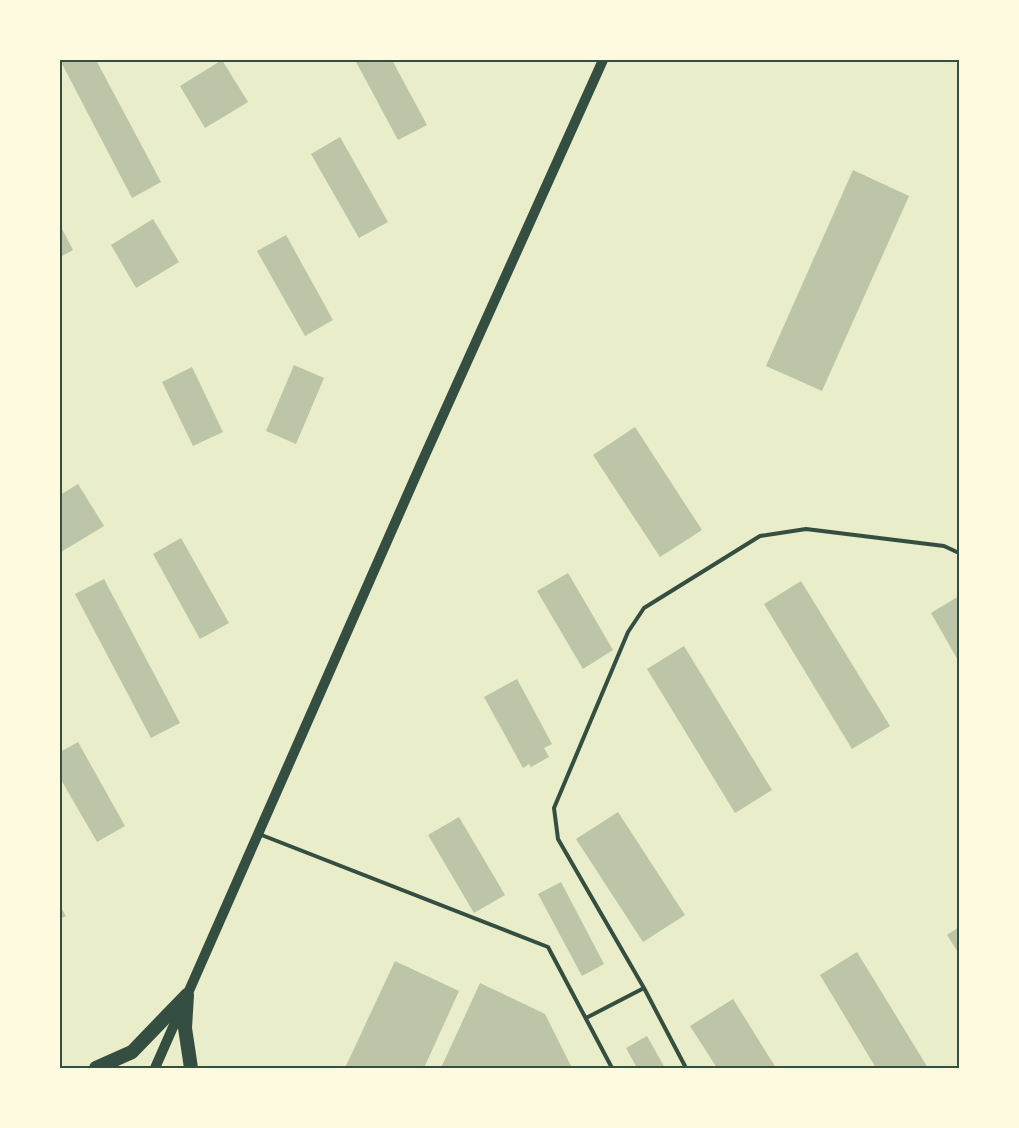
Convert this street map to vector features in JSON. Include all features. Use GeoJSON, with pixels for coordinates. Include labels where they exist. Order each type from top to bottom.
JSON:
{"type":"FeatureCollection","features":[{"type":"Feature","properties":{"kind":"highway"},"geometry":{"type":"LineString","coordinates":[[96,1068],[132,1052],[187,995]]}},
{"type":"Feature","properties":{"kind":"highway"},"geometry":{"type":"LineString","coordinates":[[187,995],[185,1028],[191,1068]]}},
{"type":"Feature","properties":{"kind":"main road"},"geometry":{"type":"LineString","coordinates":[[155,1068],[425,454],[603,60]]}},
{"type":"Feature","properties":{"kind":"lane"},"geometry":{"type":"LineString","coordinates":[[686,1068],[644,988],[558,839],[554,808],[628,632],[644,608],[760,536],[806,529],[944,546],[959,553]]}},
{"type":"Feature","properties":{"kind":"lane"},"geometry":{"type":"LineString","coordinates":[[258,833],[548,947],[612,1068]]}},
{"type":"Feature","properties":{"kind":"lane"},"geometry":{"type":"LineString","coordinates":[[586,1018],[644,988]]}},
{"type":"Feature","properties":{"kind":"building"},"geometry":{"type":"Polygon","coordinates":[[[60,60],[96,60],[161,182],[132,198],[60,60]]]}},
{"type":"Feature","properties":{"kind":"building"},"geometry":{"type":"Polygon","coordinates":[[[222,60],[248,102],[205,128],[180,86],[222,60]]]}},
{"type":"Feature","properties":{"kind":"building"},"geometry":{"type":"Polygon","coordinates":[[[355,60],[392,60],[427,125],[398,140],[355,60]]]}},
{"type":"Feature","properties":{"kind":"building"},"geometry":{"type":"Polygon","coordinates":[[[340,137],[388,222],[359,238],[311,154],[340,137]]]}},
{"type":"Feature","properties":{"kind":"building"},"geometry":{"type":"Polygon","coordinates":[[[853,170],[909,196],[822,391],[766,366],[853,170]]]}},
{"type":"Feature","properties":{"kind":"building"},"geometry":{"type":"Polygon","coordinates":[[[153,219],[179,262],[136,288],[111,245],[153,219]]]}},
{"type":"Feature","properties":{"kind":"building"},"geometry":{"type":"Polygon","coordinates":[[[60,225],[73,250],[60,257],[60,225]]]}},
{"type":"Feature","properties":{"kind":"building"},"geometry":{"type":"Polygon","coordinates":[[[286,235],[333,320],[305,336],[257,251],[286,235]]]}},
{"type":"Feature","properties":{"kind":"building"},"geometry":{"type":"Polygon","coordinates":[[[294,365],[324,378],[296,444],[266,431],[294,365]]]}},
{"type":"Feature","properties":{"kind":"building"},"geometry":{"type":"Polygon","coordinates":[[[192,367],[223,432],[193,446],[162,382],[192,367]]]}},
{"type":"Feature","properties":{"kind":"building"},"geometry":{"type":"Polygon","coordinates":[[[635,427],[702,530],[660,557],[593,455],[635,427]]]}},
{"type":"Feature","properties":{"kind":"building"},"geometry":{"type":"Polygon","coordinates":[[[78,484],[104,526],[61,552],[60,495],[78,484]]]}},
{"type":"Feature","properties":{"kind":"building"},"geometry":{"type":"Polygon","coordinates":[[[181,538],[229,623],[200,639],[153,554],[181,538]]]}},
{"type":"Feature","properties":{"kind":"building"},"geometry":{"type":"Polygon","coordinates":[[[568,573],[613,650],[583,669],[537,591],[568,573]]]}},
{"type":"Feature","properties":{"kind":"building"},"geometry":{"type":"Polygon","coordinates":[[[104,579],[180,723],[151,738],[75,594],[104,579]]]}},
{"type":"Feature","properties":{"kind":"building"},"geometry":{"type":"Polygon","coordinates":[[[801,581],[890,726],[852,749],[764,604],[801,581]]]}},
{"type":"Feature","properties":{"kind":"building"},"geometry":{"type":"Polygon","coordinates":[[[959,596],[959,662],[931,613],[959,596]]]}},
{"type":"Feature","properties":{"kind":"building"},"geometry":{"type":"Polygon","coordinates":[[[684,646],[772,790],[735,813],[647,669],[684,646]]]}},
{"type":"Feature","properties":{"kind":"building"},"geometry":{"type":"Polygon","coordinates":[[[517,679],[552,744],[544,748],[549,757],[531,767],[529,764],[523,768],[484,697],[517,679]]]}},
{"type":"Feature","properties":{"kind":"building"},"geometry":{"type":"Polygon","coordinates":[[[78,742],[125,826],[97,842],[60,778],[60,752],[78,742]]]}},
{"type":"Feature","properties":{"kind":"building"},"geometry":{"type":"Polygon","coordinates":[[[618,812],[685,915],[643,942],[576,839],[618,812]]]}},
{"type":"Feature","properties":{"kind":"building"},"geometry":{"type":"Polygon","coordinates":[[[459,817],[505,895],[474,913],[428,835],[459,817]]]}},
{"type":"Feature","properties":{"kind":"building"},"geometry":{"type":"Polygon","coordinates":[[[561,882],[604,964],[582,976],[538,894],[561,882]]]}},
{"type":"Feature","properties":{"kind":"building"},"geometry":{"type":"Polygon","coordinates":[[[60,906],[66,916],[60,919],[60,906]]]}},
{"type":"Feature","properties":{"kind":"building"},"geometry":{"type":"Polygon","coordinates":[[[959,927],[959,954],[947,935],[959,927]]]}},
{"type":"Feature","properties":{"kind":"building"},"geometry":{"type":"Polygon","coordinates":[[[857,952],[928,1068],[876,1068],[820,975],[857,952]]]}},
{"type":"Feature","properties":{"kind":"building"},"geometry":{"type":"Polygon","coordinates":[[[395,961],[459,991],[424,1068],[345,1068],[395,961]]]}},
{"type":"Feature","properties":{"kind":"building"},"geometry":{"type":"Polygon","coordinates":[[[480,983],[545,1014],[572,1068],[441,1068],[480,983]]]}},
{"type":"Feature","properties":{"kind":"building"},"geometry":{"type":"Polygon","coordinates":[[[733,999],[776,1068],[717,1068],[690,1026],[733,999]]]}},
{"type":"Feature","properties":{"kind":"building"},"geometry":{"type":"Polygon","coordinates":[[[647,1036],[665,1068],[637,1068],[626,1048],[647,1036]]]}}]}
